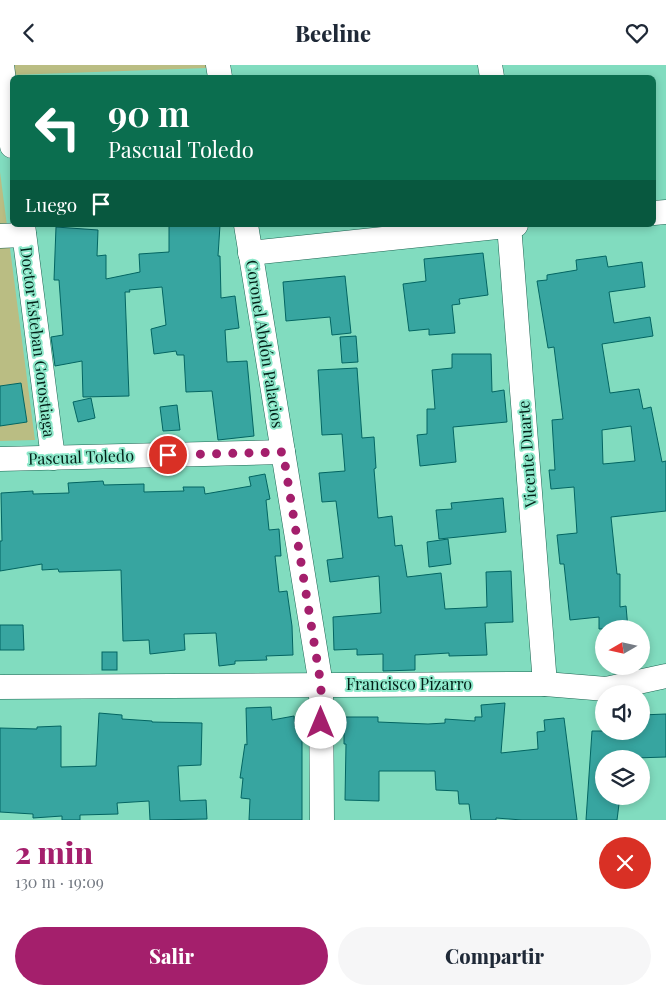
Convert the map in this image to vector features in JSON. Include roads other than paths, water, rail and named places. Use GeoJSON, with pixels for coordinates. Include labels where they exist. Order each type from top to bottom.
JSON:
{"type":"FeatureCollection","features":[{"type":"Feature","properties":{"kind":"street"},"geometry":{"type":"LineString","coordinates":[[5,81],[10,127]]}},
{"type":"Feature","properties":{"kind":"street","name":"Coronel Abdón Palacios"},"geometry":{"type":"LineString","coordinates":[[246,227],[321,685],[322,820]]}},
{"type":"Feature","properties":{"kind":"street"},"geometry":{"type":"LineString","coordinates":[[250,253],[490,227]]}},
{"type":"Feature","properties":{"kind":"street","name":"Vicente Duarte"},"geometry":{"type":"LineString","coordinates":[[509,227],[545,684]]}},
{"type":"Feature","properties":{"kind":"street"},"geometry":{"type":"LineString","coordinates":[[0,237],[23,230]]}},
{"type":"Feature","properties":{"kind":"street","name":"Doctor Esteban Gorostiaga"},"geometry":{"type":"LineString","coordinates":[[23,230],[53,458]]}},
{"type":"Feature","properties":{"kind":"street","name":"Pascual Toledo"},"geometry":{"type":"LineString","coordinates":[[0,459],[283,452]]}},
{"type":"Feature","properties":{"kind":"street","name":"Francisco Pizarro"},"geometry":{"type":"LineString","coordinates":[[0,687],[545,684],[606,689],[666,676]]}}]}
